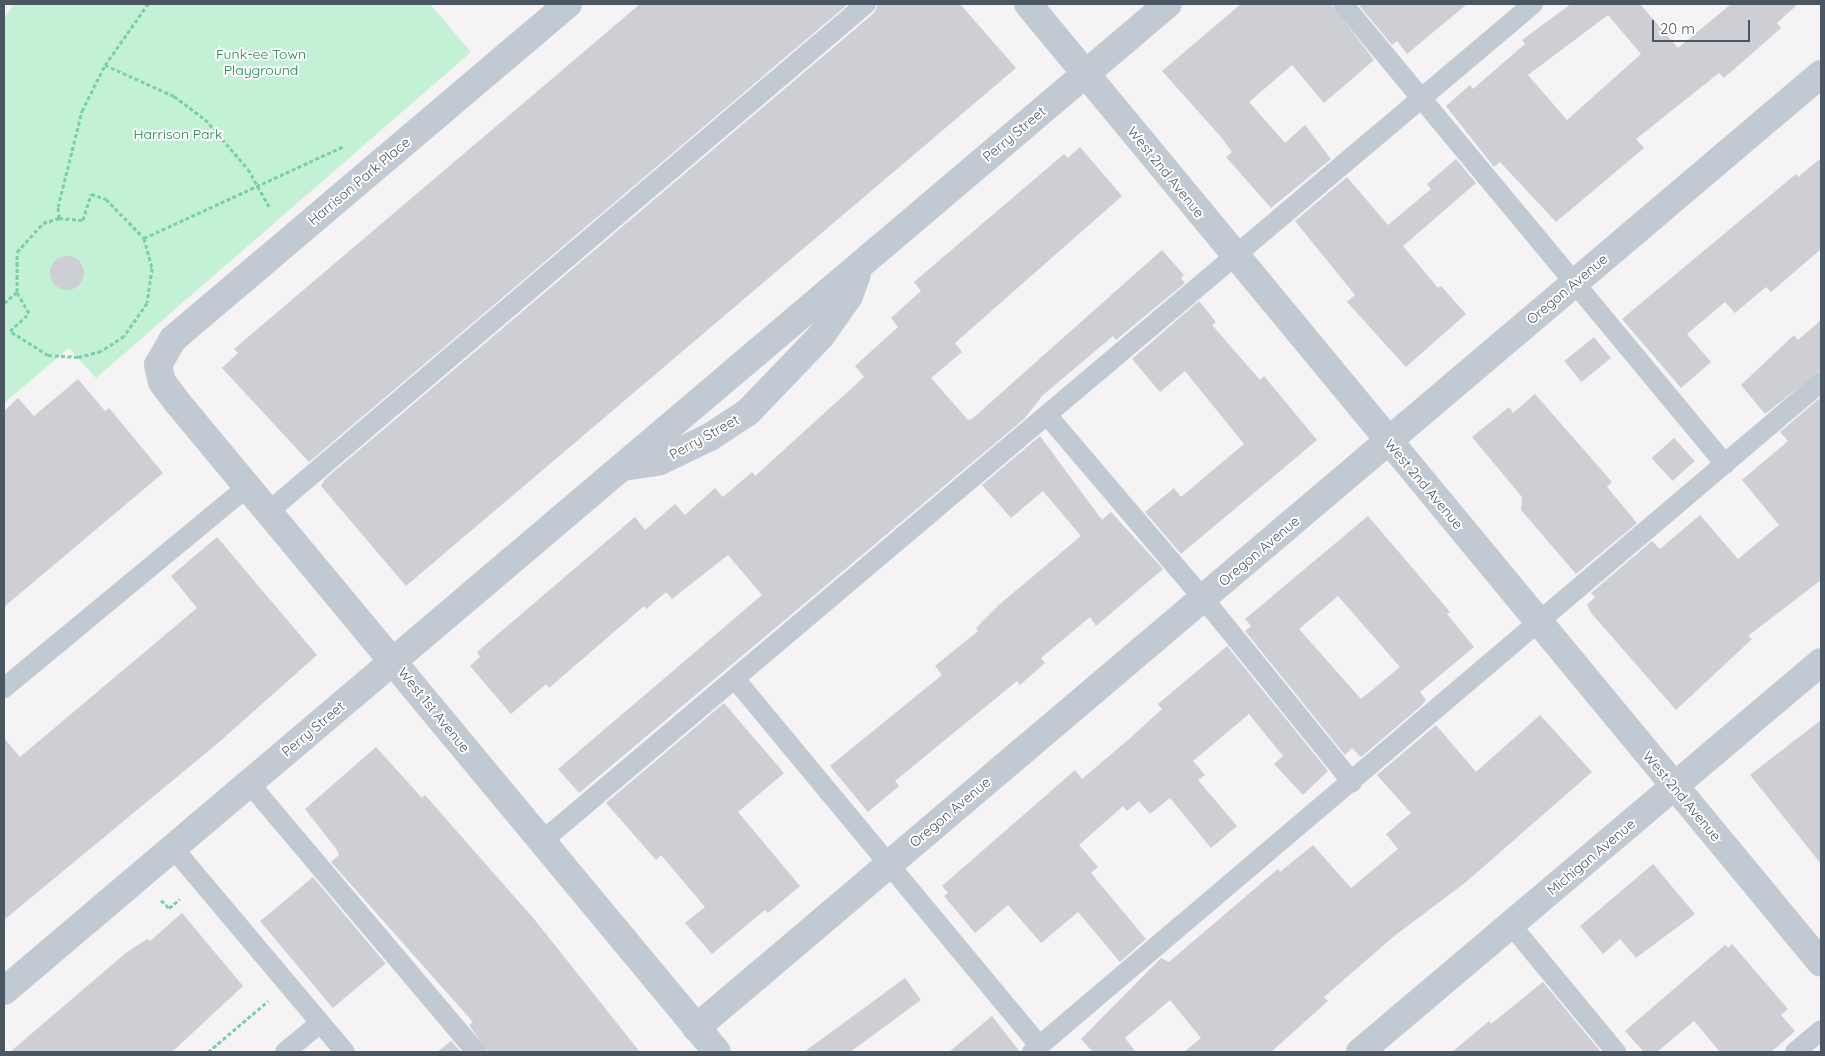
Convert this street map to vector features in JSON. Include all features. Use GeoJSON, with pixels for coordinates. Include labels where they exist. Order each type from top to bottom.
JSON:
{"type":"FeatureCollection","features":[{"type":"Feature","properties":{"kind":"street","name":"Harrison Park Place"},"geometry":{"type":"LineString","coordinates":[[158,365],[173,338],[568,4]]}},
{"type":"Feature","properties":{"kind":"street","name":"West 2nd Avenue"},"geometry":{"type":"LineString","coordinates":[[1028,4],[1821,963]]}},
{"type":"Feature","properties":{"kind":"street","name":"Perry Street"},"geometry":{"type":"LineString","coordinates":[[4,991],[174,849],[249,783],[1168,4]]}},
{"type":"Feature","properties":{"kind":"street","name":"Oregon Avenue"},"geometry":{"type":"LineString","coordinates":[[696,1028],[1821,74]]}},
{"type":"Feature","properties":{"kind":"street","name":"Perry Street"},"geometry":{"type":"LineString","coordinates":[[624,467],[660,461],[710,437],[748,412],[821,336],[849,296],[860,265]]}},
{"type":"Feature","properties":{"kind":"street","name":"West 1st Avenue"},"geometry":{"type":"LineString","coordinates":[[158,365],[162,382],[247,487],[394,661],[541,842],[717,1052]]}},
{"type":"Feature","properties":{"kind":"street","name":"Michigan Avenue"},"geometry":{"type":"LineString","coordinates":[[1360,1052],[1820,665]]}},
{"type":"Feature","properties":{"kind":"lane"},"geometry":{"type":"LineString","coordinates":[[268,512],[866,4]]}},
{"type":"Feature","properties":{"kind":"lane"},"geometry":{"type":"LineString","coordinates":[[1343,4],[1573,284],[1725,464]]}},
{"type":"Feature","properties":{"kind":"lane"},"geometry":{"type":"LineString","coordinates":[[541,842],[1532,4]]}},
{"type":"Feature","properties":{"kind":"lane"},"geometry":{"type":"LineString","coordinates":[[735,679],[888,864],[1036,1049],[1352,782],[1537,621],[1821,382]]}},
{"type":"Feature","properties":{"kind":"lane"},"geometry":{"type":"LineString","coordinates":[[1047,415],[1203,598],[1352,782]]}},
{"type":"Feature","properties":{"kind":"lane"},"geometry":{"type":"LineString","coordinates":[[4,688],[247,487]]}},
{"type":"Feature","properties":{"kind":"lane"},"geometry":{"type":"LineString","coordinates":[[249,783],[476,1052]]}},
{"type":"Feature","properties":{"kind":"lane"},"geometry":{"type":"LineString","coordinates":[[174,849],[345,1052]]}},
{"type":"Feature","properties":{"kind":"lane"},"geometry":{"type":"LineString","coordinates":[[1512,924],[1616,1052]]}},
{"type":"Feature","properties":{"kind":"lane"},"geometry":{"type":"LineString","coordinates":[[285,1052],[320,1023]]}},
{"type":"Feature","properties":{"kind":"lane"},"geometry":{"type":"LineString","coordinates":[[1795,1052],[1821,1030]]}},
{"type":"Feature","properties":{"kind":"path"},"geometry":{"type":"LineString","coordinates":[[59,218],[58,207],[82,111],[105,65],[148,4]]}},
{"type":"Feature","properties":{"kind":"path"},"geometry":{"type":"LineString","coordinates":[[105,65],[174,96],[206,119],[259,185],[270,208]]}},
{"type":"Feature","properties":{"kind":"path"},"geometry":{"type":"LineString","coordinates":[[144,238],[344,146]]}},
{"type":"Feature","properties":{"kind":"path"},"geometry":{"type":"LineString","coordinates":[[91,194],[119,208],[144,238],[152,268],[147,303],[124,336],[101,351],[78,357],[48,355],[21,341],[10,331],[29,313],[17,292],[18,252],[43,223],[59,218],[83,220],[91,194]]}},
{"type":"Feature","properties":{"kind":"path"},"geometry":{"type":"LineString","coordinates":[[4,302],[17,292]]}},
{"type":"Feature","properties":{"kind":"path"},"geometry":{"type":"LineString","coordinates":[[161,900],[169,908],[185,894]]}},
{"type":"Feature","properties":{"kind":"path"},"geometry":{"type":"LineString","coordinates":[[208,1052],[272,998],[266,991]]}},
{"type":"Feature","properties":{"kind":"green space","name":"Harrison Park"},"geometry":{"type":"Polygon","coordinates":[[[13,4],[430,4],[471,52],[96,378],[69,348],[4,403],[4,19],[13,4]]]}},
{"type":"Feature","properties":{"kind":"building"},"geometry":{"type":"Polygon","coordinates":[[[640,4],[848,4],[309,462],[222,368],[238,353],[234,349],[640,4]]]}},
{"type":"Feature","properties":{"kind":"building"},"geometry":{"type":"Polygon","coordinates":[[[878,4],[960,4],[1016,68],[406,586],[321,486],[325,479],[874,13],[878,4]]]}},
{"type":"Feature","properties":{"kind":"building"},"geometry":{"type":"Polygon","coordinates":[[[1241,4],[1331,4],[1374,60],[1324,103],[1292,65],[1249,102],[1285,143],[1305,125],[1331,159],[1271,208],[1226,157],[1232,152],[1221,137],[1162,71],[1241,4]]]}},
{"type":"Feature","properties":{"kind":"building"},"geometry":{"type":"Polygon","coordinates":[[[1358,4],[1467,4],[1407,54],[1397,41],[1392,45],[1358,4]]]}},
{"type":"Feature","properties":{"kind":"building"},"geometry":{"type":"Polygon","coordinates":[[[1571,4],[1640,4],[1678,48],[1731,4],[1798,4],[1777,23],[1781,28],[1724,78],[1719,73],[1636,139],[1644,148],[1556,222],[1500,162],[1494,167],[1446,106],[1470,85],[1473,89],[1525,44],[1522,40],[1571,4]],[[1608,15],[1528,75],[1567,120],[1641,54],[1608,15]]]}},
{"type":"Feature","properties":{"kind":"building"},"geometry":{"type":"Polygon","coordinates":[[[1080,147],[1122,196],[955,343],[962,352],[931,378],[968,420],[972,419],[1162,250],[1184,275],[1181,278],[1185,283],[1116,340],[1113,336],[1043,395],[1025,418],[579,793],[558,769],[762,595],[728,555],[672,599],[666,592],[646,609],[644,606],[549,688],[546,684],[511,714],[470,666],[480,657],[477,652],[635,517],[645,530],[675,504],[685,515],[715,488],[723,497],[752,472],[755,476],[864,377],[855,366],[898,327],[891,318],[921,291],[914,282],[1064,154],[1068,158],[1080,147]]]}},
{"type":"Feature","properties":{"kind":"building"},"geometry":{"type":"Polygon","coordinates":[[[1821,158],[1821,249],[1771,292],[1766,287],[1735,313],[1725,302],[1687,334],[1711,362],[1681,388],[1622,319],[1796,174],[1798,177],[1821,158]]]}},
{"type":"Feature","properties":{"kind":"building"},"geometry":{"type":"Polygon","coordinates":[[[1456,159],[1476,183],[1403,246],[1438,288],[1441,286],[1466,314],[1406,367],[1347,302],[1355,295],[1295,221],[1347,177],[1388,225],[1431,189],[1427,184],[1456,159]]]}},
{"type":"Feature","properties":{"kind":"building"},"geometry":{"type":"Polygon","coordinates":[[[67,256],[74,257],[79,261],[83,266],[83,280],[79,285],[74,289],[67,290],[60,289],[55,285],[51,280],[50,273],[51,266],[55,261],[60,257],[67,256]]]}},
{"type":"Feature","properties":{"kind":"building"},"geometry":{"type":"Polygon","coordinates":[[[1199,301],[1216,322],[1212,325],[1260,380],[1264,376],[1317,440],[1181,554],[1145,512],[1174,488],[1181,497],[1244,444],[1185,371],[1160,392],[1132,359],[1199,301]]]}},
{"type":"Feature","properties":{"kind":"building"},"geometry":{"type":"Polygon","coordinates":[[[1821,320],[1821,370],[1765,414],[1741,385],[1794,335],[1798,340],[1821,320]]]}},
{"type":"Feature","properties":{"kind":"building"},"geometry":{"type":"Polygon","coordinates":[[[1594,337],[1611,358],[1581,382],[1564,361],[1594,337]]]}},
{"type":"Feature","properties":{"kind":"building"},"geometry":{"type":"Polygon","coordinates":[[[78,379],[105,411],[109,408],[163,473],[4,607],[4,411],[18,398],[34,416],[78,379]]]}},
{"type":"Feature","properties":{"kind":"building"},"geometry":{"type":"Polygon","coordinates":[[[1535,394],[1612,482],[1607,487],[1637,523],[1576,574],[1521,510],[1522,497],[1472,437],[1509,407],[1513,413],[1535,394]]]}},
{"type":"Feature","properties":{"kind":"building"},"geometry":{"type":"Polygon","coordinates":[[[1821,397],[1821,580],[1748,636],[1752,639],[1676,710],[1592,614],[1587,605],[1595,597],[1591,593],[1652,541],[1660,549],[1700,515],[1738,559],[1779,525],[1742,480],[1788,441],[1780,432],[1821,397]]]}},
{"type":"Feature","properties":{"kind":"building"},"geometry":{"type":"Polygon","coordinates":[[[1040,436],[1102,520],[1111,512],[1163,569],[1096,626],[1090,617],[1041,658],[1045,663],[1020,685],[1017,681],[895,781],[899,786],[868,812],[830,766],[942,675],[935,666],[978,631],[976,628],[1001,603],[1081,536],[1043,491],[1011,518],[982,485],[1040,436]]]}},
{"type":"Feature","properties":{"kind":"building"},"geometry":{"type":"Polygon","coordinates":[[[1674,438],[1695,461],[1672,481],[1652,458],[1674,438]]]}},
{"type":"Feature","properties":{"kind":"building"},"geometry":{"type":"Polygon","coordinates":[[[1368,516],[1450,612],[1447,614],[1474,647],[1420,692],[1426,700],[1421,706],[1361,757],[1352,748],[1345,755],[1245,631],[1251,626],[1245,619],[1368,516]],[[1338,596],[1299,629],[1361,699],[1400,667],[1338,596]]]}},
{"type":"Feature","properties":{"kind":"building"},"geometry":{"type":"Polygon","coordinates":[[[217,537],[317,655],[218,743],[4,920],[4,738],[20,757],[197,608],[171,576],[217,537]]]}},
{"type":"Feature","properties":{"kind":"building"},"geometry":{"type":"Polygon","coordinates":[[[1227,646],[1328,771],[1303,795],[1274,764],[1283,756],[1249,714],[1193,761],[1205,775],[1198,780],[1237,826],[1211,848],[1170,798],[1150,814],[1139,801],[1127,811],[1123,806],[1079,845],[1098,867],[1091,873],[1146,939],[1120,962],[1078,912],[1041,943],[1008,905],[975,933],[944,896],[948,893],[942,886],[1075,770],[1082,779],[1162,709],[1158,704],[1227,646]]]}},
{"type":"Feature","properties":{"kind":"building"},"geometry":{"type":"Polygon","coordinates":[[[724,703],[784,773],[738,812],[800,886],[768,913],[765,910],[712,954],[685,923],[705,907],[661,855],[656,860],[606,803],[724,703]]]}},
{"type":"Feature","properties":{"kind":"building"},"geometry":{"type":"Polygon","coordinates":[[[1540,715],[1592,772],[1466,882],[1393,937],[1324,997],[1328,1001],[1271,1052],[1184,1052],[1201,1038],[1170,1000],[1125,1038],[1136,1052],[1093,1052],[1081,1039],[1161,958],[1169,962],[1278,869],[1280,872],[1313,845],[1351,888],[1398,849],[1386,834],[1411,813],[1377,775],[1436,725],[1476,772],[1540,715]]]}},
{"type":"Feature","properties":{"kind":"building"},"geometry":{"type":"Polygon","coordinates":[[[1821,720],[1821,864],[1750,775],[1821,720]]]}},
{"type":"Feature","properties":{"kind":"building"},"geometry":{"type":"Polygon","coordinates":[[[376,747],[422,798],[425,795],[534,919],[640,1052],[488,1052],[469,1025],[473,1022],[331,862],[339,855],[337,850],[305,809],[376,747]]]}},
{"type":"Feature","properties":{"kind":"building"},"geometry":{"type":"Polygon","coordinates":[[[1653,864],[1695,914],[1636,958],[1620,939],[1603,954],[1580,926],[1653,864]]]}},
{"type":"Feature","properties":{"kind":"building"},"geometry":{"type":"Polygon","coordinates":[[[313,877],[386,964],[333,1008],[260,921],[313,877]]]}},
{"type":"Feature","properties":{"kind":"building"},"geometry":{"type":"Polygon","coordinates":[[[182,913],[243,986],[172,1052],[10,1052],[127,952],[147,939],[150,941],[182,913]]]}},
{"type":"Feature","properties":{"kind":"building"},"geometry":{"type":"Polygon","coordinates":[[[1732,944],[1788,1009],[1781,1015],[1795,1031],[1771,1052],[1720,1052],[1694,1021],[1657,1052],[1644,1052],[1625,1031],[1725,945],[1728,948],[1732,944]]]}},
{"type":"Feature","properties":{"kind":"building"},"geometry":{"type":"Polygon","coordinates":[[[905,978],[921,1000],[850,1052],[804,1052],[905,978]]]}},
{"type":"Feature","properties":{"kind":"building"},"geometry":{"type":"Polygon","coordinates":[[[1543,982],[1601,1052],[1452,1052],[1489,1021],[1491,1024],[1543,982]]]}},
{"type":"Feature","properties":{"kind":"building"},"geometry":{"type":"Polygon","coordinates":[[[992,1016],[1020,1052],[949,1052],[992,1016]]]}},
{"type":"Feature","properties":{"kind":"building"},"geometry":{"type":"Polygon","coordinates":[[[451,1041],[461,1052],[437,1052],[451,1041]]]}},
{"type":"Feature","properties":{"kind":"park label","name":"Funk-ee Town Playground"},"geometry":{"type":"Point","coordinates":[261,62]}}]}
